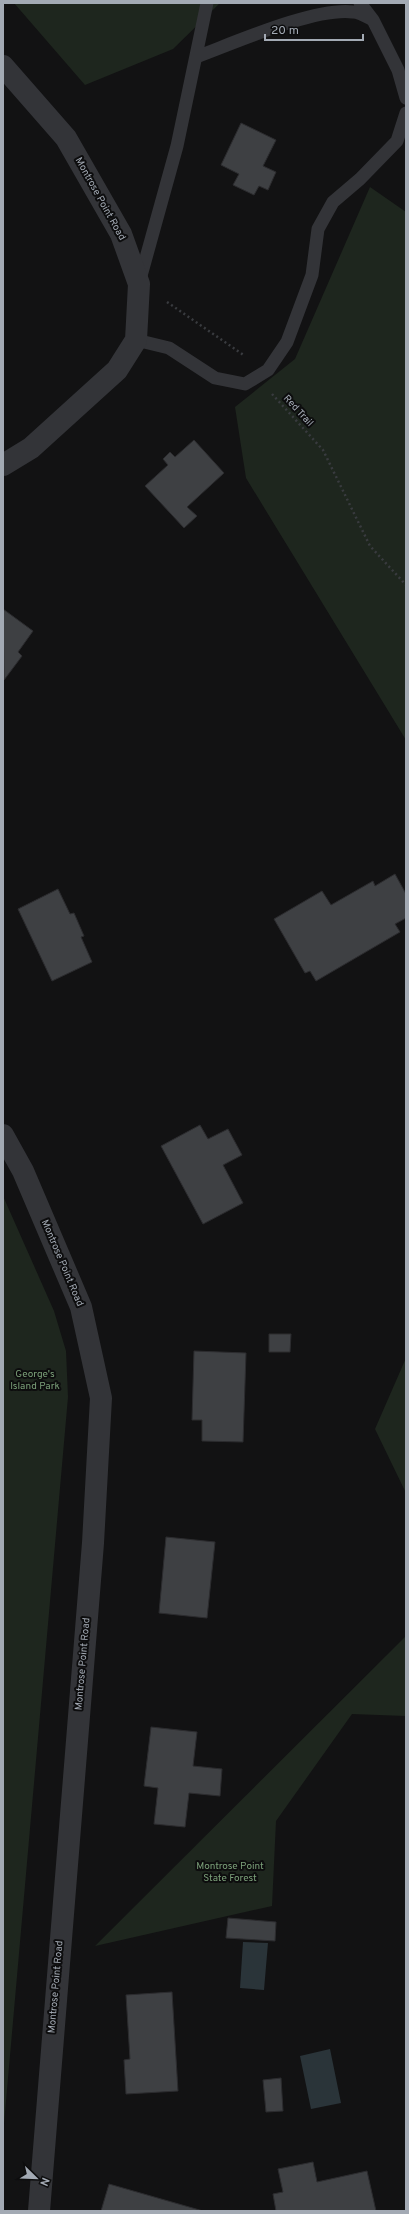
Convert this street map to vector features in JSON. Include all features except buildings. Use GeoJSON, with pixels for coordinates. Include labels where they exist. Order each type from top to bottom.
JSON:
{"type":"FeatureCollection","features":[{"type":"Feature","properties":{"kind":"street","name":"Montrose Point Road"},"geometry":{"type":"LineString","coordinates":[[3,66],[66,138],[121,234],[139,284],[136,340],[117,370],[31,448],[3,465]]}},
{"type":"Feature","properties":{"kind":"street","name":"Montrose Point Road"},"geometry":{"type":"LineString","coordinates":[[3,1135],[23,1171],[81,1307],[101,1398],[93,1543],[39,2211]]}},
{"type":"Feature","properties":{"kind":"lane"},"geometry":{"type":"LineString","coordinates":[[139,284],[177,146],[206,3]]}},
{"type":"Feature","properties":{"kind":"lane"},"geometry":{"type":"LineString","coordinates":[[360,3],[373,20],[398,70],[406,98]]}},
{"type":"Feature","properties":{"kind":"lane"},"geometry":{"type":"LineString","coordinates":[[196,57],[282,25],[323,14],[353,12],[373,20]]}},
{"type":"Feature","properties":{"kind":"lane"},"geometry":{"type":"LineString","coordinates":[[136,340],[169,348],[215,378],[245,384],[268,370],[288,342],[295,324],[312,275],[318,229],[333,202],[360,179],[397,141],[406,113]]}},
{"type":"Feature","properties":{"kind":"path","name":"Red Trail"},"geometry":{"type":"LineString","coordinates":[[139,284],[245,356],[276,400],[323,450],[370,546],[406,585]]}},
{"type":"Feature","properties":{"kind":"green space"},"geometry":{"type":"Polygon","coordinates":[[[14,3],[220,3],[173,49],[85,85],[14,3]]]}},
{"type":"Feature","properties":{"kind":"green space"},"geometry":{"type":"Polygon","coordinates":[[[370,187],[406,212],[406,740],[246,478],[235,407],[295,359],[370,187]]]}},
{"type":"Feature","properties":{"kind":"green space","name":"George's Island Park"},"geometry":{"type":"Polygon","coordinates":[[[3,1196],[54,1311],[66,1351],[68,1397],[3,2135],[3,1196]]]}},
{"type":"Feature","properties":{"kind":"green space"},"geometry":{"type":"Polygon","coordinates":[[[406,1358],[406,1493],[375,1429],[406,1358]]]}},
{"type":"Feature","properties":{"kind":"green space","name":"Montrose Point State Forest"},"geometry":{"type":"Polygon","coordinates":[[[406,1636],[406,1716],[352,1714],[276,1821],[272,1906],[95,1946],[406,1636]]]}},
{"type":"Feature","properties":{"kind":"shaded area"},"geometry":{"type":"Polygon","coordinates":[[[243,1942],[268,1943],[264,1990],[240,1988],[243,1942]]]}},
{"type":"Feature","properties":{"kind":"shaded area"},"geometry":{"type":"Polygon","coordinates":[[[330,2049],[341,2103],[311,2109],[300,2056],[330,2049]]]}}]}
